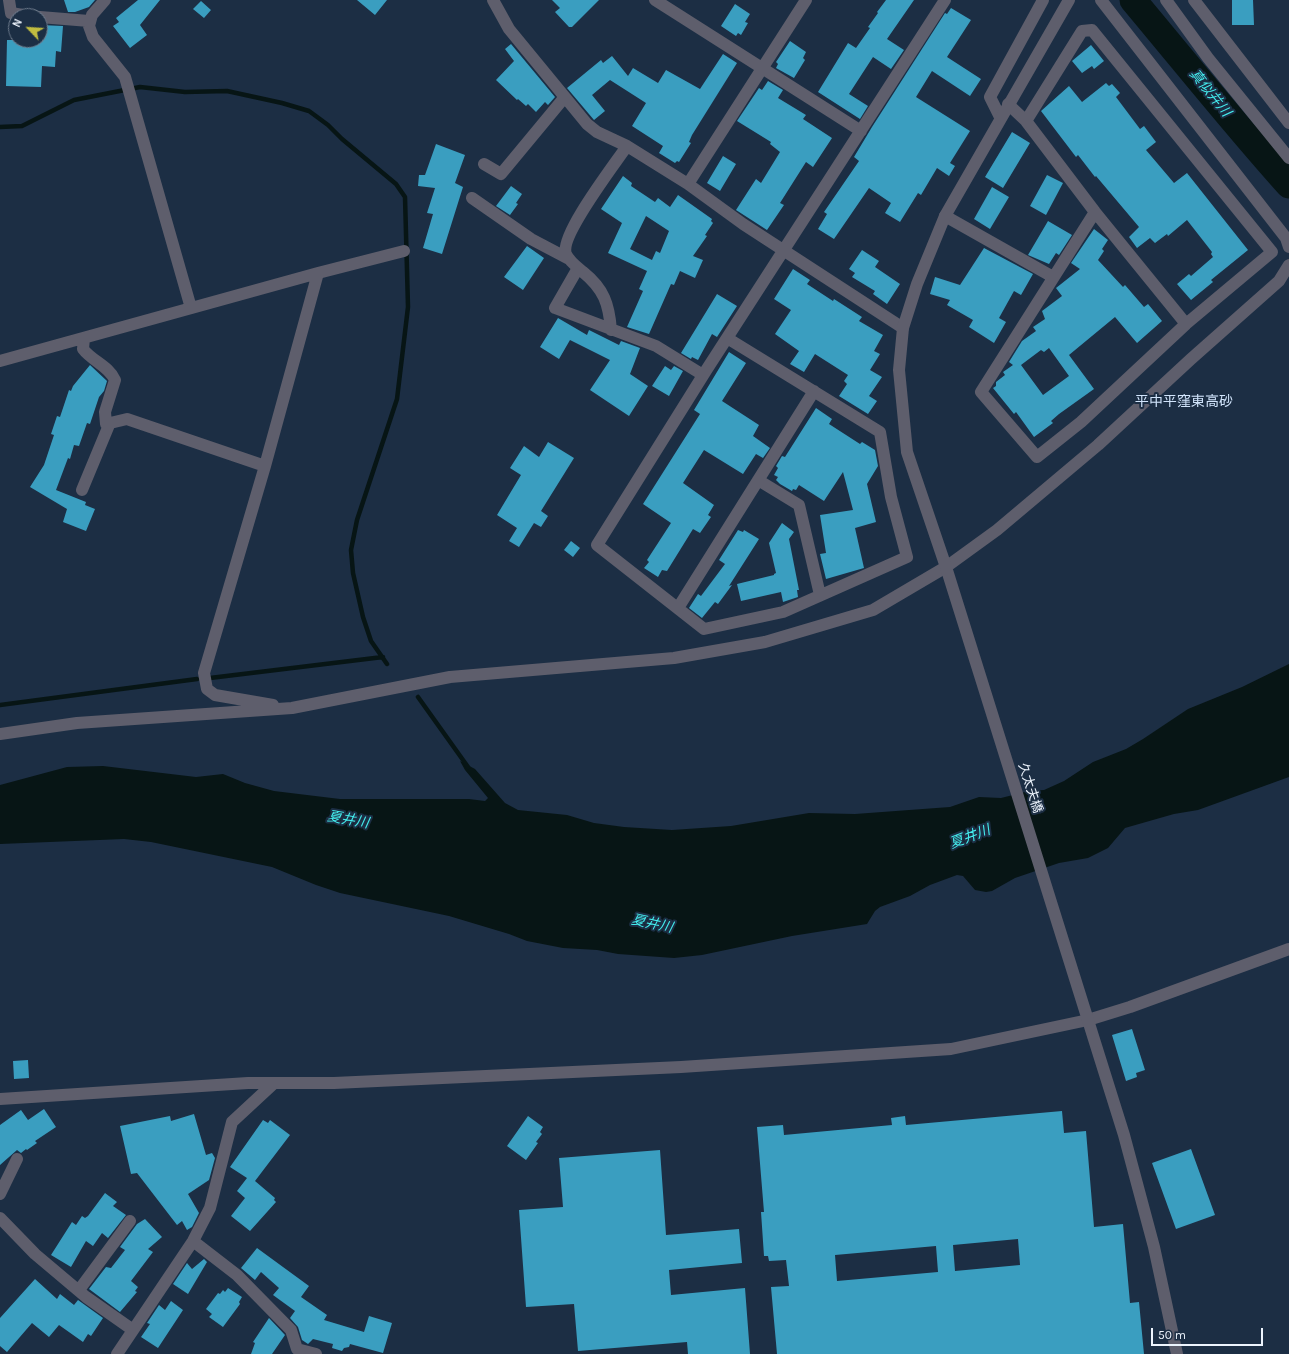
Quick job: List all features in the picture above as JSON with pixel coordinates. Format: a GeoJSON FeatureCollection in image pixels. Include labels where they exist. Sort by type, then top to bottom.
{"type":"FeatureCollection","features":[{"type":"Feature","properties":{"kind":"street"},"geometry":{"type":"LineString","coordinates":[[105,0],[89,21],[89,26],[94,37],[125,78],[190,308]]}},
{"type":"Feature","properties":{"kind":"street"},"geometry":{"type":"LineString","coordinates":[[493,0],[509,29],[579,116],[597,132],[627,146],[688,184],[784,251],[903,328]]}},
{"type":"Feature","properties":{"kind":"street"},"geometry":{"type":"LineString","coordinates":[[655,0],[763,67],[861,131]]}},
{"type":"Feature","properties":{"kind":"street"},"geometry":{"type":"LineString","coordinates":[[688,184],[806,0]]}},
{"type":"Feature","properties":{"kind":"street"},"geometry":{"type":"LineString","coordinates":[[727,338],[880,432],[891,497],[907,556],[783,612],[704,629],[597,545],[703,375],[945,0]]}},
{"type":"Feature","properties":{"kind":"street"},"geometry":{"type":"LineString","coordinates":[[1000,117],[990,97],[1043,0]]}},
{"type":"Feature","properties":{"kind":"street","name":"久太夫橋"},"geometry":{"type":"LineString","coordinates":[[1069,0],[1000,117],[945,216],[916,284],[903,328],[899,370],[907,452],[947,571],[1124,1135],[1141,1197],[1178,1354]]}},
{"type":"Feature","properties":{"kind":"street"},"geometry":{"type":"LineString","coordinates":[[1101,0],[1286,238],[1289,247]]}},
{"type":"Feature","properties":{"kind":"street"},"geometry":{"type":"LineString","coordinates":[[1166,0],[1208,58],[1289,158]]}},
{"type":"Feature","properties":{"kind":"street"},"geometry":{"type":"LineString","coordinates":[[1194,0],[1289,123]]}},
{"type":"Feature","properties":{"kind":"street"},"geometry":{"type":"LineString","coordinates":[[48,18],[89,21]]}},
{"type":"Feature","properties":{"kind":"street"},"geometry":{"type":"LineString","coordinates":[[1026,121],[1082,31],[1092,30],[1272,252],[1186,324],[1081,422],[1037,458],[981,392],[1095,212]]}},
{"type":"Feature","properties":{"kind":"street"},"geometry":{"type":"LineString","coordinates":[[484,164],[502,174],[564,98]]}},
{"type":"Feature","properties":{"kind":"street"},"geometry":{"type":"LineString","coordinates":[[1008,104],[1026,121],[1095,212],[1186,324]]}},
{"type":"Feature","properties":{"kind":"street"},"geometry":{"type":"LineString","coordinates":[[611,330],[608,304],[594,281],[569,259],[566,253],[566,246],[577,220],[627,146]]}},
{"type":"Feature","properties":{"kind":"street"},"geometry":{"type":"LineString","coordinates":[[472,198],[531,239],[569,259]]}},
{"type":"Feature","properties":{"kind":"street"},"geometry":{"type":"LineString","coordinates":[[945,216],[1053,277]]}},
{"type":"Feature","properties":{"kind":"street"},"geometry":{"type":"LineString","coordinates":[[0,361],[318,273],[404,251]]}},
{"type":"Feature","properties":{"kind":"street"},"geometry":{"type":"LineString","coordinates":[[0,734],[77,723],[292,708],[450,677],[674,658],[765,642],[873,610],[947,571],[997,530],[1098,445],[1190,359],[1279,281],[1289,265]]}},
{"type":"Feature","properties":{"kind":"street"},"geometry":{"type":"LineString","coordinates":[[578,268],[555,308],[656,346],[703,375]]}},
{"type":"Feature","properties":{"kind":"street"},"geometry":{"type":"LineString","coordinates":[[292,708],[215,695],[207,689],[204,673],[265,466],[318,273]]}},
{"type":"Feature","properties":{"kind":"street"},"geometry":{"type":"LineString","coordinates":[[84,338],[83,350],[87,355],[111,371],[115,380],[104,412],[106,424],[109,424]]}},
{"type":"Feature","properties":{"kind":"street"},"geometry":{"type":"LineString","coordinates":[[678,608],[814,391]]}},
{"type":"Feature","properties":{"kind":"street"},"geometry":{"type":"LineString","coordinates":[[109,424],[127,419],[265,466]]}},
{"type":"Feature","properties":{"kind":"street"},"geometry":{"type":"LineString","coordinates":[[82,490],[109,424]]}},
{"type":"Feature","properties":{"kind":"street"},"geometry":{"type":"LineString","coordinates":[[758,480],[799,505],[820,595]]}},
{"type":"Feature","properties":{"kind":"street"},"geometry":{"type":"LineString","coordinates":[[0,1099],[241,1084],[681,1068],[950,1049],[1087,1015],[1130,1007],[1289,949]]}},
{"type":"Feature","properties":{"kind":"street"},"geometry":{"type":"LineString","coordinates":[[117,1354],[193,1241],[210,1208],[232,1122],[272,1084]]}},
{"type":"Feature","properties":{"kind":"street"},"geometry":{"type":"LineString","coordinates":[[0,1194],[17,1159]]}},
{"type":"Feature","properties":{"kind":"street"},"geometry":{"type":"LineString","coordinates":[[0,1218],[36,1254],[105,1312],[133,1330]]}},
{"type":"Feature","properties":{"kind":"street"},"geometry":{"type":"LineString","coordinates":[[79,1290],[130,1222]]}},
{"type":"Feature","properties":{"kind":"street"},"geometry":{"type":"LineString","coordinates":[[193,1241],[237,1275],[291,1330],[297,1352],[316,1354]]}},
{"type":"Feature","properties":{"kind":"water","name":"夏井川"},"geometry":{"type":"Polygon","coordinates":[[[1289,664],[1289,777],[1198,810],[1174,814],[1125,828],[1108,848],[1088,858],[1059,863],[1015,878],[992,891],[986,892],[975,890],[963,876],[957,875],[930,885],[910,896],[880,907],[875,911],[867,924],[792,936],[702,955],[674,958],[618,954],[597,950],[563,948],[527,941],[449,916],[340,893],[272,867],[151,842],[124,839],[0,844],[0,785],[67,767],[103,766],[196,777],[223,774],[245,783],[274,791],[340,799],[469,799],[485,801],[488,798],[465,770],[460,761],[475,769],[505,803],[518,810],[567,815],[594,823],[624,827],[672,830],[731,826],[809,813],[855,814],[950,807],[979,797],[1001,798],[1029,791],[1044,790],[1064,781],[1093,762],[1126,749],[1188,709],[1242,687],[1289,664]]]}},
{"type":"Feature","properties":{"kind":"building"},"geometry":{"type":"Polygon","coordinates":[[[64,0],[95,0],[89,7],[75,12],[68,12],[64,0]]]}},
{"type":"Feature","properties":{"kind":"building"},"geometry":{"type":"Polygon","coordinates":[[[138,0],[160,0],[140,25],[147,35],[130,48],[113,26],[119,22],[116,18],[138,0]]]}},
{"type":"Feature","properties":{"kind":"building"},"geometry":{"type":"Polygon","coordinates":[[[357,0],[387,0],[375,15],[357,0]]]}},
{"type":"Feature","properties":{"kind":"building"},"geometry":{"type":"Polygon","coordinates":[[[552,0],[599,0],[572,27],[569,27],[555,12],[560,8],[552,0]]]}},
{"type":"Feature","properties":{"kind":"building"},"geometry":{"type":"Polygon","coordinates":[[[886,0],[914,0],[887,39],[904,50],[891,69],[873,57],[849,94],[868,106],[860,119],[818,92],[848,43],[856,48],[870,28],[868,27],[878,13],[877,12],[886,0]]]}},
{"type":"Feature","properties":{"kind":"building"},"geometry":{"type":"Polygon","coordinates":[[[1232,0],[1253,0],[1254,25],[1232,25],[1232,0]]]}},
{"type":"Feature","properties":{"kind":"building"},"geometry":{"type":"Polygon","coordinates":[[[201,1],[211,10],[204,18],[193,9],[201,1]]]}},
{"type":"Feature","properties":{"kind":"building"},"geometry":{"type":"Polygon","coordinates":[[[735,4],[750,14],[745,22],[748,23],[741,35],[738,33],[736,36],[721,26],[735,4]]]}},
{"type":"Feature","properties":{"kind":"building"},"geometry":{"type":"Polygon","coordinates":[[[951,8],[971,20],[947,57],[981,79],[970,96],[932,71],[916,97],[970,131],[950,163],[955,166],[949,176],[937,168],[921,195],[918,193],[900,222],[885,213],[891,203],[869,188],[834,239],[818,229],[827,214],[824,212],[859,161],[854,157],[872,127],[945,13],[947,14],[951,8]]]}},
{"type":"Feature","properties":{"kind":"building"},"geometry":{"type":"Polygon","coordinates":[[[48,25],[63,26],[61,52],[56,51],[55,67],[42,66],[41,87],[6,86],[7,40],[8,48],[48,48],[48,25]]]}},
{"type":"Feature","properties":{"kind":"building"},"geometry":{"type":"Polygon","coordinates":[[[790,41],[806,52],[803,58],[805,60],[794,78],[776,68],[778,64],[776,62],[790,41]]]}},
{"type":"Feature","properties":{"kind":"building"},"geometry":{"type":"Polygon","coordinates":[[[511,44],[555,97],[548,105],[545,102],[536,112],[528,104],[526,106],[518,99],[517,100],[496,80],[514,61],[505,49],[511,44]]]}},
{"type":"Feature","properties":{"kind":"building"},"geometry":{"type":"Polygon","coordinates":[[[1091,45],[1104,61],[1094,69],[1092,66],[1082,73],[1072,61],[1091,45]]]}},
{"type":"Feature","properties":{"kind":"building"},"geometry":{"type":"Polygon","coordinates":[[[723,54],[737,63],[692,135],[689,142],[691,143],[679,162],[677,161],[675,163],[659,153],[663,146],[632,126],[646,103],[610,80],[592,95],[605,111],[594,120],[567,88],[601,60],[603,63],[612,56],[628,76],[633,68],[658,83],[666,70],[700,89],[723,54]]]}},
{"type":"Feature","properties":{"kind":"building"},"geometry":{"type":"Polygon","coordinates":[[[768,81],[783,90],[778,98],[806,115],[803,119],[832,138],[813,167],[806,162],[780,203],[784,205],[767,230],[736,210],[756,179],[761,183],[780,152],[770,144],[771,142],[737,121],[759,88],[762,90],[768,81]]]}},
{"type":"Feature","properties":{"kind":"building"},"geometry":{"type":"Polygon","coordinates":[[[1106,83],[1109,86],[1112,84],[1120,93],[1116,97],[1140,129],[1144,126],[1156,142],[1146,150],[1174,183],[1187,173],[1248,250],[1211,280],[1213,282],[1191,300],[1177,284],[1189,274],[1191,276],[1213,257],[1211,254],[1212,252],[1187,220],[1168,236],[1167,234],[1155,243],[1150,238],[1137,248],[1129,237],[1139,227],[1096,176],[1095,177],[1078,155],[1076,157],[1041,111],[1069,86],[1082,102],[1106,83]]]}},
{"type":"Feature","properties":{"kind":"building"},"geometry":{"type":"Polygon","coordinates":[[[1012,132],[1030,143],[1003,188],[985,177],[1012,132]]]}},
{"type":"Feature","properties":{"kind":"building"},"geometry":{"type":"Polygon","coordinates":[[[436,144],[465,155],[455,183],[463,187],[442,254],[423,248],[433,214],[427,213],[435,188],[418,186],[419,175],[425,175],[436,144]]]}},
{"type":"Feature","properties":{"kind":"building"},"geometry":{"type":"Polygon","coordinates":[[[723,156],[736,164],[720,191],[707,183],[723,156]]]}},
{"type":"Feature","properties":{"kind":"building"},"geometry":{"type":"Polygon","coordinates":[[[1047,175],[1063,183],[1046,215],[1030,206],[1047,175]]]}},
{"type":"Feature","properties":{"kind":"building"},"geometry":{"type":"Polygon","coordinates":[[[623,176],[632,183],[631,186],[655,202],[658,198],[670,207],[678,195],[712,219],[711,221],[713,223],[705,235],[707,236],[693,256],[703,260],[695,278],[680,271],[674,285],[671,284],[649,334],[627,327],[643,291],[639,289],[647,271],[608,253],[622,223],[601,209],[623,176]],[[646,216],[630,249],[652,260],[656,251],[660,253],[669,231],[646,216]]]}},
{"type":"Feature","properties":{"kind":"building"},"geometry":{"type":"Polygon","coordinates":[[[511,186],[522,194],[516,203],[518,204],[510,215],[496,206],[511,186]]]}},
{"type":"Feature","properties":{"kind":"building"},"geometry":{"type":"Polygon","coordinates":[[[992,187],[1009,197],[990,229],[974,219],[992,187]]]}},
{"type":"Feature","properties":{"kind":"building"},"geometry":{"type":"Polygon","coordinates":[[[1048,221],[1072,235],[1059,255],[1056,253],[1049,264],[1028,255],[1048,221]]]}},
{"type":"Feature","properties":{"kind":"building"},"geometry":{"type":"Polygon","coordinates":[[[1094,229],[1108,240],[1102,249],[1104,251],[1098,260],[1123,287],[1125,285],[1144,307],[1148,304],[1162,321],[1137,343],[1115,317],[1069,355],[1094,389],[1059,414],[1051,421],[1053,423],[1034,437],[1016,412],[1014,414],[993,388],[996,386],[996,382],[1005,375],[1003,372],[1013,365],[1009,362],[1022,341],[1036,331],[1033,327],[1045,319],[1042,311],[1062,296],[1056,288],[1080,269],[1071,263],[1094,229]],[[1049,348],[1044,352],[1041,350],[1021,365],[1043,395],[1069,376],[1049,348]]]}},
{"type":"Feature","properties":{"kind":"building"},"geometry":{"type":"Polygon","coordinates":[[[527,246],[544,258],[523,290],[504,277],[527,246]]]}},
{"type":"Feature","properties":{"kind":"building"},"geometry":{"type":"Polygon","coordinates":[[[984,248],[1033,274],[1021,295],[1014,291],[999,318],[1006,322],[994,343],[969,327],[973,320],[947,305],[950,300],[930,294],[935,277],[960,285],[984,248]]]}},
{"type":"Feature","properties":{"kind":"building"},"geometry":{"type":"Polygon","coordinates":[[[862,250],[879,261],[875,267],[900,284],[887,304],[873,294],[875,291],[852,277],[855,273],[849,269],[862,250]]]}},
{"type":"Feature","properties":{"kind":"building"},"geometry":{"type":"Polygon","coordinates":[[[793,269],[810,280],[807,284],[833,301],[834,299],[862,317],[859,321],[883,335],[874,351],[880,354],[870,370],[882,377],[869,396],[877,401],[868,414],[839,396],[847,384],[844,381],[848,375],[815,354],[804,372],[790,364],[799,351],[775,334],[791,310],[774,299],[793,269]]]}},
{"type":"Feature","properties":{"kind":"building"},"geometry":{"type":"Polygon","coordinates":[[[717,294],[737,306],[717,337],[712,334],[698,360],[692,357],[691,359],[681,353],[717,294]]]}},
{"type":"Feature","properties":{"kind":"building"},"geometry":{"type":"Polygon","coordinates":[[[558,318],[587,335],[589,330],[619,345],[621,341],[640,348],[630,374],[648,386],[629,416],[590,390],[610,360],[570,340],[559,359],[540,347],[558,318]]]}},
{"type":"Feature","properties":{"kind":"building"},"geometry":{"type":"Polygon","coordinates":[[[729,352],[746,363],[722,401],[759,425],[753,436],[770,448],[763,458],[756,454],[743,474],[704,450],[683,483],[714,505],[708,515],[711,517],[700,533],[693,529],[667,571],[662,570],[658,577],[644,568],[649,562],[647,560],[671,523],[643,504],[700,414],[694,410],[729,352]]]}},
{"type":"Feature","properties":{"kind":"building"},"geometry":{"type":"Polygon","coordinates":[[[90,365],[107,381],[104,391],[99,397],[90,424],[87,423],[79,446],[74,445],[70,459],[68,458],[56,490],[86,502],[85,505],[95,509],[86,531],[63,522],[67,509],[30,487],[44,465],[54,435],[51,434],[57,416],[60,417],[69,390],[71,391],[73,386],[90,365]]]}},
{"type":"Feature","properties":{"kind":"building"},"geometry":{"type":"Polygon","coordinates":[[[665,366],[671,370],[674,366],[683,371],[669,396],[652,386],[665,366]]]}},
{"type":"Feature","properties":{"kind":"building"},"geometry":{"type":"Polygon","coordinates":[[[816,408],[832,419],[829,424],[860,444],[862,442],[875,450],[878,466],[867,484],[876,522],[855,528],[864,568],[826,579],[820,554],[826,553],[820,515],[853,510],[843,472],[824,501],[799,485],[796,490],[793,489],[792,491],[780,484],[776,480],[778,477],[774,475],[778,468],[776,466],[782,456],[785,457],[816,408]]]}},
{"type":"Feature","properties":{"kind":"building"},"geometry":{"type":"Polygon","coordinates":[[[548,442],[574,458],[541,511],[548,516],[541,527],[534,523],[519,547],[509,541],[517,528],[497,515],[521,475],[510,468],[524,446],[539,457],[548,442]]]}},
{"type":"Feature","properties":{"kind":"building"},"geometry":{"type":"Polygon","coordinates":[[[782,523],[794,532],[789,539],[799,590],[797,590],[798,597],[783,602],[781,592],[741,601],[737,584],[774,575],[776,573],[769,543],[782,523]]]}},
{"type":"Feature","properties":{"kind":"building"},"geometry":{"type":"Polygon","coordinates":[[[738,530],[743,532],[744,530],[759,539],[729,586],[732,585],[718,604],[715,602],[702,618],[689,608],[698,594],[701,596],[725,564],[719,560],[738,530]]]}},
{"type":"Feature","properties":{"kind":"building"},"geometry":{"type":"Polygon","coordinates":[[[571,541],[580,548],[573,557],[564,550],[571,541]]]}},
{"type":"Feature","properties":{"kind":"building"},"geometry":{"type":"Polygon","coordinates":[[[1132,1029],[1145,1070],[1136,1073],[1137,1077],[1126,1081],[1112,1035],[1132,1029]]]}},
{"type":"Feature","properties":{"kind":"building"},"geometry":{"type":"Polygon","coordinates":[[[28,1060],[29,1078],[14,1079],[13,1061],[28,1060]]]}},
{"type":"Feature","properties":{"kind":"building"},"geometry":{"type":"Polygon","coordinates":[[[44,1109],[56,1127],[35,1141],[37,1143],[27,1150],[26,1149],[21,1153],[17,1150],[0,1165],[0,1125],[21,1110],[28,1120],[44,1109]]]}},
{"type":"Feature","properties":{"kind":"building"},"geometry":{"type":"Polygon","coordinates":[[[1062,1111],[1064,1133],[1086,1131],[1094,1227],[1123,1224],[1130,1303],[1139,1302],[1144,1354],[777,1354],[771,1287],[789,1286],[786,1260],[769,1261],[768,1256],[764,1256],[761,1212],[764,1212],[757,1127],[783,1125],[784,1135],[892,1125],[891,1118],[905,1116],[906,1125],[1062,1111]],[[1018,1239],[953,1245],[955,1271],[1020,1265],[1018,1239]],[[936,1246],[835,1255],[837,1281],[938,1272],[936,1246]]]}},
{"type":"Feature","properties":{"kind":"building"},"geometry":{"type":"Polygon","coordinates":[[[194,1114],[206,1155],[212,1153],[215,1158],[209,1180],[188,1194],[199,1213],[192,1227],[187,1230],[182,1221],[177,1225],[137,1173],[131,1174],[120,1126],[170,1116],[171,1121],[194,1114]]]}},
{"type":"Feature","properties":{"kind":"building"},"geometry":{"type":"Polygon","coordinates":[[[528,1116],[543,1127],[540,1132],[542,1134],[536,1142],[538,1143],[526,1160],[507,1146],[528,1116]]]}},
{"type":"Feature","properties":{"kind":"building"},"geometry":{"type":"Polygon","coordinates":[[[263,1120],[268,1123],[270,1120],[290,1135],[255,1181],[275,1198],[274,1200],[276,1202],[250,1231],[231,1216],[245,1198],[237,1191],[247,1178],[230,1167],[263,1120]]]}},
{"type":"Feature","properties":{"kind":"building"},"geometry":{"type":"Polygon","coordinates":[[[1191,1149],[1215,1215],[1176,1229],[1152,1163],[1191,1149]]]}},
{"type":"Feature","properties":{"kind":"building"},"geometry":{"type":"Polygon","coordinates":[[[660,1150],[666,1235],[739,1229],[742,1263],[669,1270],[671,1295],[745,1288],[750,1354],[688,1354],[687,1342],[578,1351],[574,1304],[526,1307],[519,1210],[563,1207],[559,1158],[660,1150]]]}},
{"type":"Feature","properties":{"kind":"building"},"geometry":{"type":"Polygon","coordinates":[[[105,1193],[117,1202],[113,1206],[126,1215],[108,1238],[102,1233],[93,1246],[86,1241],[71,1267],[51,1255],[72,1222],[76,1225],[82,1216],[85,1218],[88,1216],[105,1193]]]}},
{"type":"Feature","properties":{"kind":"building"},"geometry":{"type":"Polygon","coordinates":[[[145,1219],[162,1237],[148,1249],[153,1252],[131,1281],[138,1287],[135,1291],[137,1292],[120,1312],[89,1289],[106,1267],[111,1268],[125,1250],[120,1247],[137,1224],[145,1219]]]}},
{"type":"Feature","properties":{"kind":"building"},"geometry":{"type":"Polygon","coordinates":[[[257,1248],[309,1286],[301,1297],[327,1315],[324,1320],[364,1332],[369,1316],[392,1323],[383,1353],[350,1344],[349,1347],[344,1348],[342,1351],[332,1348],[333,1344],[313,1339],[308,1344],[302,1340],[298,1327],[290,1318],[295,1311],[273,1295],[279,1288],[261,1272],[255,1280],[241,1268],[257,1248]]]}},
{"type":"Feature","properties":{"kind":"building"},"geometry":{"type":"Polygon","coordinates":[[[204,1259],[207,1262],[188,1294],[173,1284],[187,1263],[192,1269],[204,1259]]]}},
{"type":"Feature","properties":{"kind":"building"},"geometry":{"type":"Polygon","coordinates":[[[35,1279],[57,1299],[60,1294],[74,1305],[78,1300],[103,1318],[91,1336],[88,1334],[83,1342],[59,1325],[49,1337],[32,1323],[7,1352],[0,1346],[0,1318],[35,1279]]]}},
{"type":"Feature","properties":{"kind":"building"},"geometry":{"type":"Polygon","coordinates":[[[228,1288],[242,1297],[239,1302],[240,1304],[223,1327],[209,1317],[212,1314],[206,1309],[218,1293],[220,1294],[223,1290],[225,1292],[228,1288]]]}},
{"type":"Feature","properties":{"kind":"building"},"geometry":{"type":"Polygon","coordinates":[[[171,1301],[183,1310],[158,1348],[141,1337],[150,1324],[147,1323],[159,1305],[165,1310],[171,1301]]]}},
{"type":"Feature","properties":{"kind":"building"},"geometry":{"type":"Polygon","coordinates":[[[269,1318],[285,1335],[272,1354],[251,1354],[255,1343],[253,1342],[269,1318]]]}},
{"type":"Feature","properties":{"kind":"waterway","name":"真似井川"},"geometry":{"type":"LineString","coordinates":[[1133,0],[1289,185]]}},
{"type":"Feature","properties":{"kind":"waterway"},"geometry":{"type":"LineString","coordinates":[[0,127],[22,126],[74,100],[140,87],[185,92],[227,91],[282,103],[309,111],[328,125],[342,139],[396,184],[405,197],[408,307],[397,399],[357,520],[351,550],[353,573],[363,617],[371,641],[387,664]]}},
{"type":"Feature","properties":{"kind":"waterway"},"geometry":{"type":"LineString","coordinates":[[210,678],[383,657]]}},
{"type":"Feature","properties":{"kind":"waterway"},"geometry":{"type":"LineString","coordinates":[[0,705],[197,679]]}},
{"type":"Feature","properties":{"kind":"waterway"},"geometry":{"type":"LineString","coordinates":[[418,697],[468,767]]}},
{"type":"Feature","properties":{"kind":"district","name":"平中平窪東高砂"},"geometry":{"type":"Point","coordinates":[1184,402]}}]}
